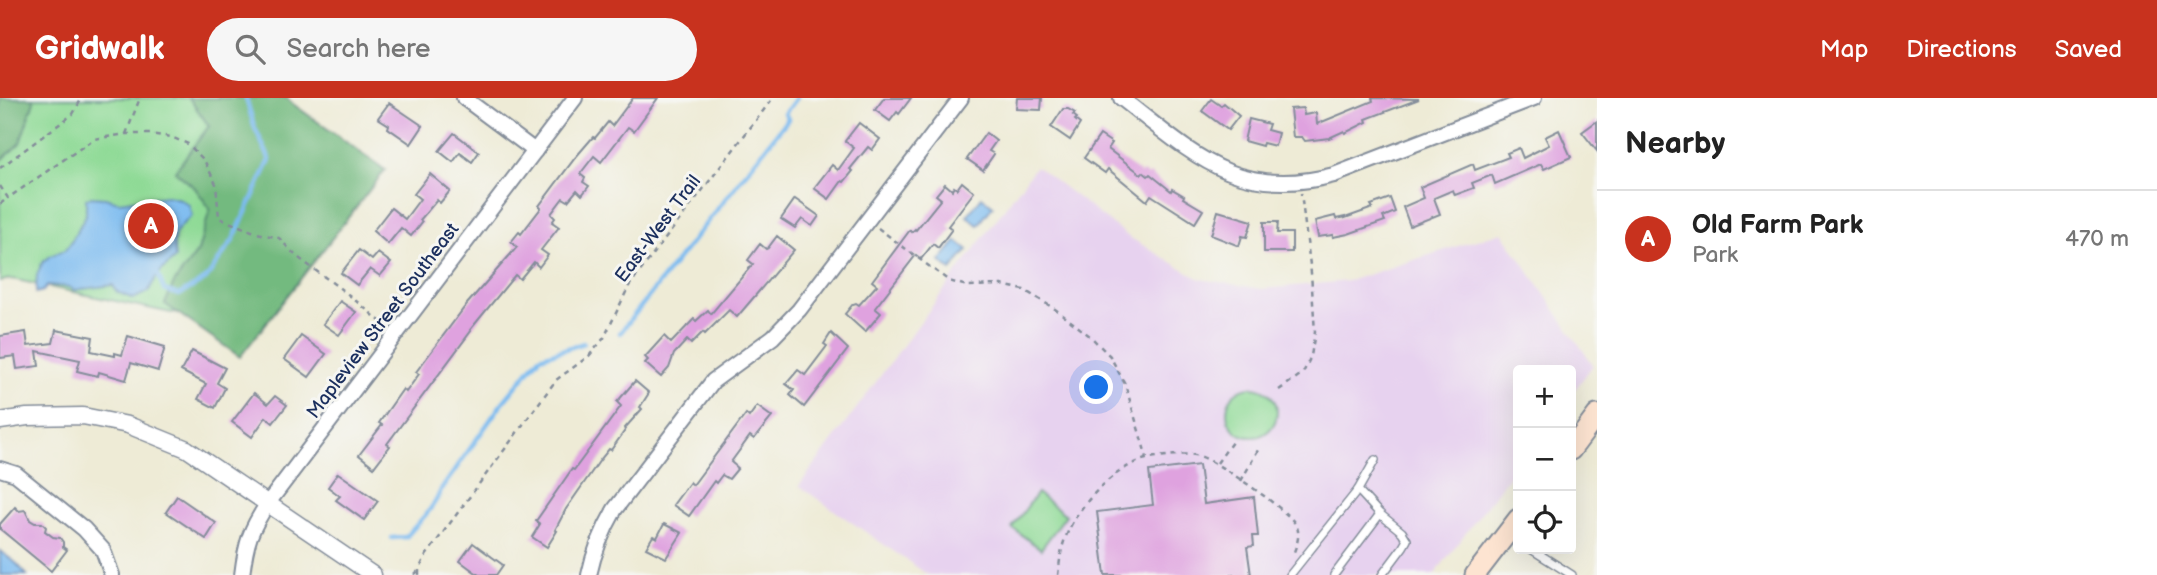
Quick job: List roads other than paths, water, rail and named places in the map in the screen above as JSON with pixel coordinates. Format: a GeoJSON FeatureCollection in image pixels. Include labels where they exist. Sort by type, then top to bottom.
{"type":"FeatureCollection","features":[{"type":"Feature","properties":{"kind":"main road"},"geometry":{"type":"LineString","coordinates":[[1576,443],[1597,415]]}},
{"type":"Feature","properties":{"kind":"main road"},"geometry":{"type":"LineString","coordinates":[[1475,575],[1513,532]]}},
{"type":"Feature","properties":{"kind":"street"},"geometry":{"type":"LineString","coordinates":[[464,98],[535,151]]}},
{"type":"Feature","properties":{"kind":"street","name":"Mapleview Street Southeast"},"geometry":{"type":"LineString","coordinates":[[242,575],[246,545],[253,525],[268,503],[575,98]]}},
{"type":"Feature","properties":{"kind":"street"},"geometry":{"type":"LineString","coordinates":[[589,575],[601,537],[615,509],[713,381],[789,321],[961,98]]}},
{"type":"Feature","properties":{"kind":"street"},"geometry":{"type":"LineString","coordinates":[[1121,98],[1198,156],[1228,172],[1272,183],[1300,183],[1334,175],[1534,98]]}},
{"type":"Feature","properties":{"kind":"street"},"geometry":{"type":"LineString","coordinates":[[0,421],[27,417],[83,416],[128,425],[187,449],[373,575]]}},
{"type":"Feature","properties":{"kind":"street"},"geometry":{"type":"LineString","coordinates":[[0,470],[16,474],[84,529],[103,550],[112,575]]}},
{"type":"Feature","properties":{"kind":"lane"},"geometry":{"type":"LineString","coordinates":[[1290,575],[1358,489],[1375,460]]}},
{"type":"Feature","properties":{"kind":"lane"},"geometry":{"type":"LineString","coordinates":[[1358,489],[1380,514],[1402,532],[1406,540],[1382,575]]}},
{"type":"Feature","properties":{"kind":"lane"},"geometry":{"type":"LineString","coordinates":[[1334,575],[1380,514]]}},
{"type":"Feature","properties":{"kind":"lane"},"geometry":{"type":"LineString","coordinates":[[1539,554],[1572,575]]}},
{"type":"Feature","properties":{"kind":"water"},"geometry":{"type":"Polygon","coordinates":[[[167,196],[180,199],[189,205],[192,216],[175,234],[175,258],[158,274],[148,292],[133,299],[117,292],[113,285],[74,290],[48,285],[43,291],[36,293],[37,275],[42,263],[50,256],[65,250],[70,244],[86,215],[86,199],[105,198],[119,202],[167,196]]]}},
{"type":"Feature","properties":{"kind":"water"},"geometry":{"type":"Polygon","coordinates":[[[982,197],[993,206],[978,225],[967,216],[982,197]]]}},
{"type":"Feature","properties":{"kind":"water"},"geometry":{"type":"Polygon","coordinates":[[[957,241],[968,250],[951,270],[940,261],[957,241]]]}},
{"type":"Feature","properties":{"kind":"water"},"geometry":{"type":"Polygon","coordinates":[[[0,551],[16,563],[27,575],[0,575],[0,551]]]}},
{"type":"Feature","properties":{"kind":"waterway"},"geometry":{"type":"LineString","coordinates":[[158,274],[164,290],[179,295],[206,279],[233,240],[270,160],[254,126],[246,98]]}},
{"type":"Feature","properties":{"kind":"waterway"},"geometry":{"type":"LineString","coordinates":[[620,333],[788,119],[785,113],[796,98]]}},
{"type":"Feature","properties":{"kind":"waterway"},"geometry":{"type":"LineString","coordinates":[[392,538],[406,537],[426,515],[500,406],[540,357],[584,343]]}},
{"type":"Feature","properties":{"kind":"place","name":"Old Farm Park"},"geometry":{"type":"Point","coordinates":[151,226]}}]}
